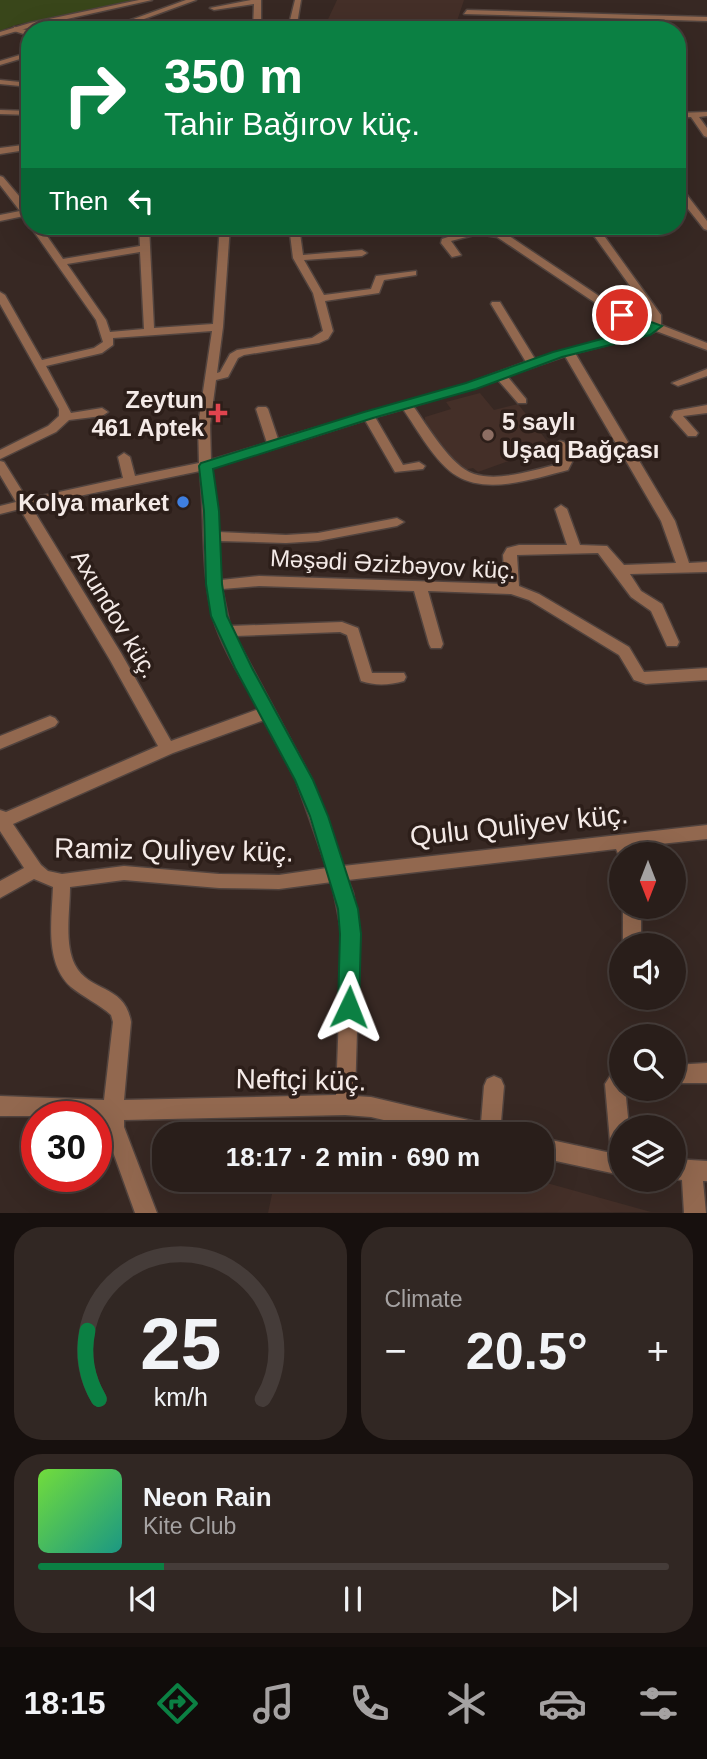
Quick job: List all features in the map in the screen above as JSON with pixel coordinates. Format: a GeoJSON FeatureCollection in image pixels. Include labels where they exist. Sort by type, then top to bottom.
{"type":"FeatureCollection","features":[{"type":"Feature","properties":{"kind":"street"},"geometry":{"type":"LineString","coordinates":[[51,21],[149,0]]}},
{"type":"Feature","properties":{"kind":"street"},"geometry":{"type":"LineString","coordinates":[[132,21],[193,0]]}},
{"type":"Feature","properties":{"kind":"street"},"geometry":{"type":"LineString","coordinates":[[294,21],[298,0]]}},
{"type":"Feature","properties":{"kind":"street"},"geometry":{"type":"LineString","coordinates":[[214,8],[258,1],[257,21]]}},
{"type":"Feature","properties":{"kind":"street"},"geometry":{"type":"LineString","coordinates":[[467,12],[613,12],[651,21],[707,19]]}},
{"type":"Feature","properties":{"kind":"street"},"geometry":{"type":"LineString","coordinates":[[526,12],[528,21]]}},
{"type":"Feature","properties":{"kind":"street"},"geometry":{"type":"LineString","coordinates":[[0,34],[21,28]]}},
{"type":"Feature","properties":{"kind":"street"},"geometry":{"type":"LineString","coordinates":[[17,29],[21,31]]}},
{"type":"Feature","properties":{"kind":"street"},"geometry":{"type":"LineString","coordinates":[[0,64],[21,59]]}},
{"type":"Feature","properties":{"kind":"street"},"geometry":{"type":"LineString","coordinates":[[0,82],[21,84]]}},
{"type":"Feature","properties":{"kind":"street"},"geometry":{"type":"LineString","coordinates":[[0,111],[21,112]]}},
{"type":"Feature","properties":{"kind":"street"},"geometry":{"type":"LineString","coordinates":[[686,114],[707,114]]}},
{"type":"Feature","properties":{"kind":"street"},"geometry":{"type":"LineString","coordinates":[[694,114],[707,134]]}},
{"type":"Feature","properties":{"kind":"street"},"geometry":{"type":"LineString","coordinates":[[0,152],[21,148]]}},
{"type":"Feature","properties":{"kind":"street"},"geometry":{"type":"LineString","coordinates":[[0,179],[21,205]]}},
{"type":"Feature","properties":{"kind":"street"},"geometry":{"type":"LineString","coordinates":[[686,200],[707,227]]}},
{"type":"Feature","properties":{"kind":"street"},"geometry":{"type":"LineString","coordinates":[[0,218],[21,215]]}},
{"type":"Feature","properties":{"kind":"street"},"geometry":{"type":"LineString","coordinates":[[38,364],[98,351],[109,343],[101,320],[41,235]]}},
{"type":"Feature","properties":{"kind":"street"},"geometry":{"type":"LineString","coordinates":[[145,235],[149,331]]}},
{"type":"Feature","properties":{"kind":"street"},"geometry":{"type":"LineString","coordinates":[[224,235],[218,327],[204,425],[214,584],[219,616],[304,780],[319,816],[348,909],[351,934],[345,1105]]}},
{"type":"Feature","properties":{"kind":"street"},"geometry":{"type":"LineString","coordinates":[[211,377],[224,375],[234,356],[241,352],[324,337],[328,331],[320,299],[298,258],[295,235]]}},
{"type":"Feature","properties":{"kind":"street"},"geometry":{"type":"LineString","coordinates":[[456,235],[447,239],[446,243],[456,255]]}},
{"type":"Feature","properties":{"kind":"street"},"geometry":{"type":"LineString","coordinates":[[505,235],[613,310],[707,347]]}},
{"type":"Feature","properties":{"kind":"street"},"geometry":{"type":"LineString","coordinates":[[598,235],[656,315],[656,326]]}},
{"type":"Feature","properties":{"kind":"street"},"geometry":{"type":"LineString","coordinates":[[60,262],[146,248]]}},
{"type":"Feature","properties":{"kind":"street"},"geometry":{"type":"LineString","coordinates":[[298,258],[362,253]]}},
{"type":"Feature","properties":{"kind":"street"},"geometry":{"type":"LineString","coordinates":[[320,299],[375,291],[380,278],[412,273]]}},
{"type":"Feature","properties":{"kind":"street"},"geometry":{"type":"LineString","coordinates":[[0,295],[65,409],[65,417]]}},
{"type":"Feature","properties":{"kind":"street"},"geometry":{"type":"LineString","coordinates":[[496,304],[513,329],[522,351],[533,363]]}},
{"type":"Feature","properties":{"kind":"street"},"geometry":{"type":"LineString","coordinates":[[0,510],[206,466],[501,376],[568,351],[636,335],[656,326]]}},
{"type":"Feature","properties":{"kind":"street"},"geometry":{"type":"LineString","coordinates":[[108,335],[218,327]]}},
{"type":"Feature","properties":{"kind":"street"},"geometry":{"type":"LineString","coordinates":[[568,351],[668,522],[684,568]]}},
{"type":"Feature","properties":{"kind":"street"},"geometry":{"type":"LineString","coordinates":[[678,383],[707,372]]}},
{"type":"Feature","properties":{"kind":"street"},"geometry":{"type":"LineString","coordinates":[[501,376],[522,401]]}},
{"type":"Feature","properties":{"kind":"street"},"geometry":{"type":"LineString","coordinates":[[406,404],[459,471],[472,477],[509,478],[564,467],[568,458],[559,445]]}},
{"type":"Feature","properties":{"kind":"street"},"geometry":{"type":"LineString","coordinates":[[262,409],[273,444]]}},
{"type":"Feature","properties":{"kind":"street"},"geometry":{"type":"LineString","coordinates":[[692,433],[677,416],[678,413],[707,409]]}},
{"type":"Feature","properties":{"kind":"street"},"geometry":{"type":"LineString","coordinates":[[0,455],[52,429],[65,417],[102,412]]}},
{"type":"Feature","properties":{"kind":"street"},"geometry":{"type":"LineString","coordinates":[[368,415],[399,470],[419,466]]}},
{"type":"Feature","properties":{"kind":"street"},"geometry":{"type":"LineString","coordinates":[[124,457],[130,481]]}},
{"type":"Feature","properties":{"kind":"street","name":"Axundov küç."},"geometry":{"type":"LineString","coordinates":[[0,465],[116,657],[167,749]]}},
{"type":"Feature","properties":{"kind":"street"},"geometry":{"type":"LineString","coordinates":[[561,509],[574,547]]}},
{"type":"Feature","properties":{"kind":"street"},"geometry":{"type":"LineString","coordinates":[[212,536],[286,539],[318,537],[397,522]]}},
{"type":"Feature","properties":{"kind":"street"},"geometry":{"type":"LineString","coordinates":[[512,589],[512,551],[574,547],[602,549],[636,594],[657,608],[672,642]]}},
{"type":"Feature","properties":{"kind":"street"},"geometry":{"type":"LineString","coordinates":[[620,570],[707,567]]}},
{"type":"Feature","properties":{"kind":"street","name":"Məşədi Əzizbəyov küç."},"geometry":{"type":"LineString","coordinates":[[214,584],[259,580],[512,589],[534,597],[624,651],[639,676],[646,678],[707,674]]}},
{"type":"Feature","properties":{"kind":"street"},"geometry":{"type":"LineString","coordinates":[[420,586],[436,644]]}},
{"type":"Feature","properties":{"kind":"street"},"geometry":{"type":"LineString","coordinates":[[226,631],[342,627],[353,632],[366,677],[375,680],[399,677]]}},
{"type":"Feature","properties":{"kind":"street"},"geometry":{"type":"LineString","coordinates":[[1,820],[167,749],[268,712]]}},
{"type":"Feature","properties":{"kind":"street"},"geometry":{"type":"LineString","coordinates":[[0,743],[50,722]]}},
{"type":"Feature","properties":{"kind":"street","name":"Ramiz Quliyev küç."},"geometry":{"type":"LineString","coordinates":[[1,820],[35,870],[43,877],[62,881],[112,873],[254,882],[336,873]]}},
{"type":"Feature","properties":{"kind":"street","name":"Qulu Quliyev küç."},"geometry":{"type":"LineString","coordinates":[[652,842],[707,832]]}},
{"type":"Feature","properties":{"kind":"street","name":"Qulu Quliyev küç."},"geometry":{"type":"LineString","coordinates":[[336,873],[609,848]]}},
{"type":"Feature","properties":{"kind":"street"},"geometry":{"type":"LineString","coordinates":[[0,890],[35,870]]}},
{"type":"Feature","properties":{"kind":"street"},"geometry":{"type":"LineString","coordinates":[[62,881],[62,952],[66,969],[74,979],[120,1010],[122,1022],[113,1110],[120,1146],[146,1213]]}},
{"type":"Feature","properties":{"kind":"street"},"geometry":{"type":"LineString","coordinates":[[686,1074],[707,1073]]}},
{"type":"Feature","properties":{"kind":"street"},"geometry":{"type":"LineString","coordinates":[[491,1122],[494,1086]]}},
{"type":"Feature","properties":{"kind":"street","name":"Neftçi küç."},"geometry":{"type":"LineString","coordinates":[[0,1106],[113,1110],[345,1105],[371,1107],[434,1122]]}},
{"type":"Feature","properties":{"kind":"street"},"geometry":{"type":"LineString","coordinates":[[554,1150],[609,1162]]}},
{"type":"Feature","properties":{"kind":"street"},"geometry":{"type":"LineString","coordinates":[[691,1170],[695,1213]]}},
{"type":"Feature","properties":{"kind":"shaded area"},"geometry":{"type":"Polygon","coordinates":[[[337,0],[464,0],[457,21],[327,21],[337,0]]]}},
{"type":"Feature","properties":{"kind":"shaded area","name":"5 saylı Uşaq Bağçası"},"geometry":{"type":"Polygon","coordinates":[[[480,393],[494,410],[518,404],[551,446],[478,472],[473,468],[463,470],[425,425],[425,417],[451,409],[446,402],[480,393]]]}},
{"type":"Feature","properties":{"kind":"shaded area"},"geometry":{"type":"Polygon","coordinates":[[[554,1185],[651,1212],[268,1213],[272,1192],[554,1192],[554,1185]]]}},
{"type":"Feature","properties":{"kind":"green space"},"geometry":{"type":"Polygon","coordinates":[[[0,0],[135,0],[35,21],[21,21],[21,24],[0,31],[0,0]]]}},
{"type":"Feature","properties":{"kind":"place","name":"Zeytun 461 Aptek"},"geometry":{"type":"Point","coordinates":[218,413]}},
{"type":"Feature","properties":{"kind":"place","name":"5 saylı Uşaq Bağçası"},"geometry":{"type":"Point","coordinates":[488,435]}},
{"type":"Feature","properties":{"kind":"place","name":"Kolya market"},"geometry":{"type":"Point","coordinates":[183,502]}},
{"type":"Feature","properties":{"kind":"route"},"geometry":{"type":"LineString","coordinates":[[349,1007],[351,934],[348,909],[319,816],[304,780],[243,668],[219,616],[214,584],[210,492],[206,466],[471,386],[558,354],[646,332],[656,326],[622,315]]}}]}
